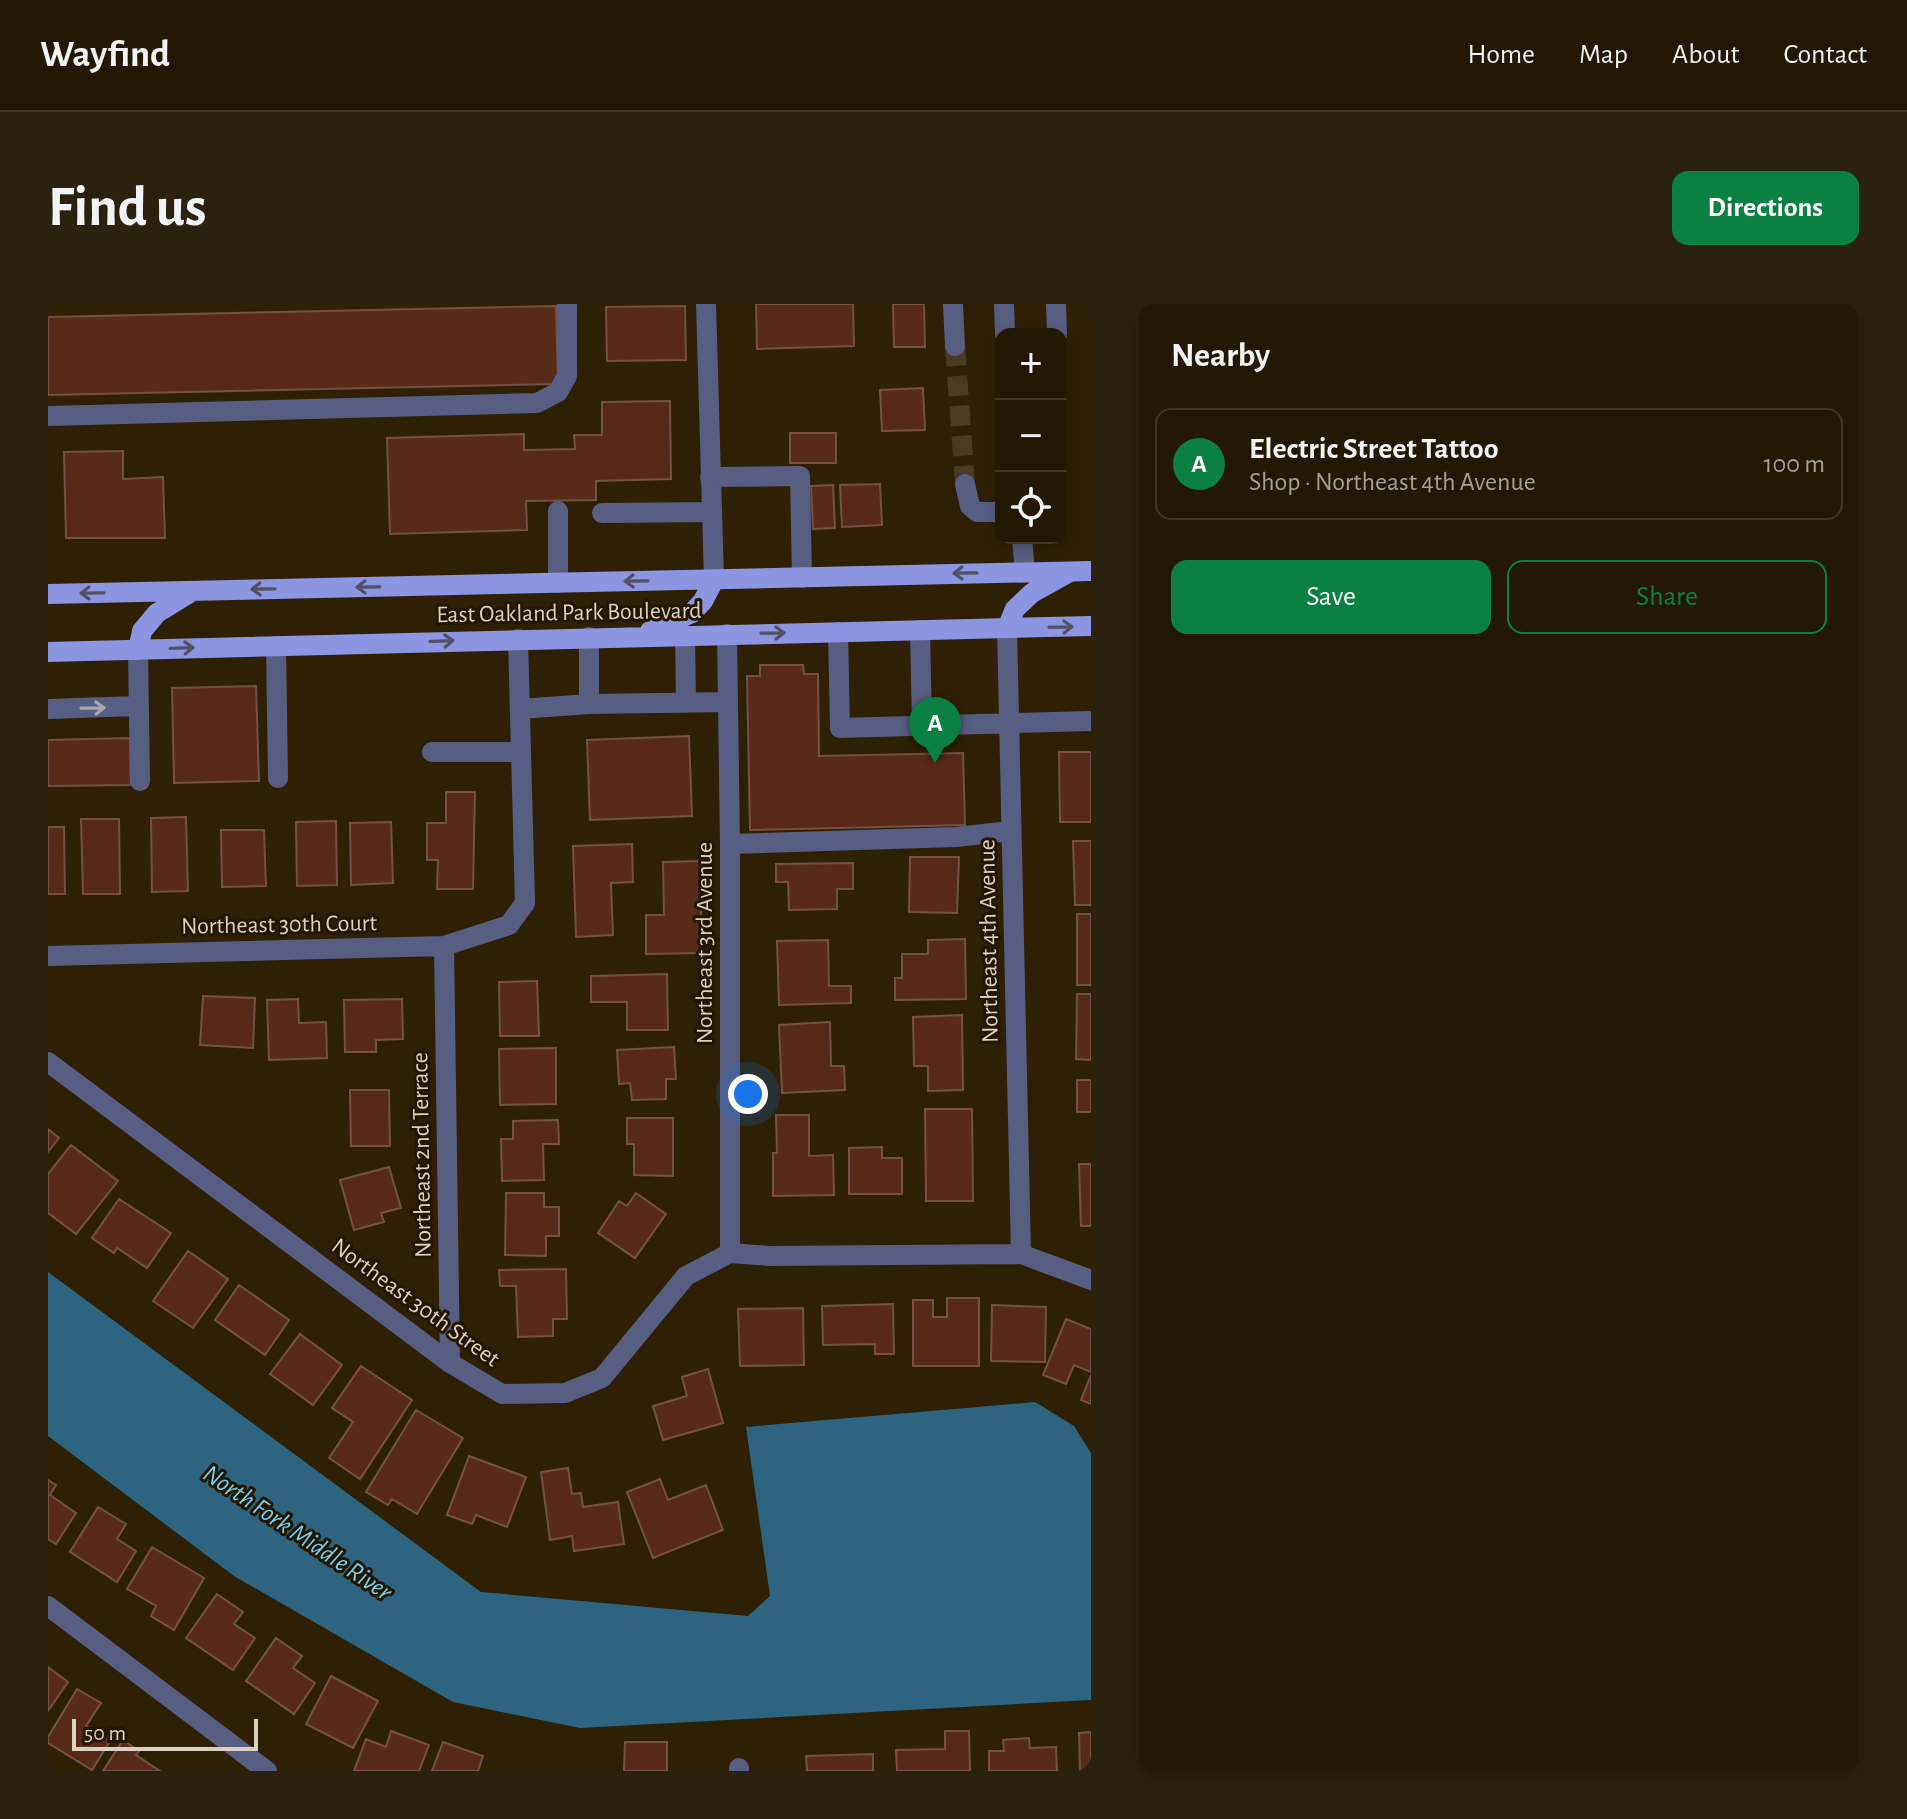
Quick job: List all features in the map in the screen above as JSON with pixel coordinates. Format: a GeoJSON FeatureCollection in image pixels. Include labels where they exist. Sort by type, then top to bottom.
{"type":"FeatureCollection","features":[{"type":"Feature","properties":{"kind":"main road","name":"East Oakland Park Boulevard"},"geometry":{"type":"LineString","coordinates":[[48,594],[1081,571]]}},
{"type":"Feature","properties":{"kind":"main road"},"geometry":{"type":"LineString","coordinates":[[1007,628],[1015,609],[1032,593],[1081,571]]}},
{"type":"Feature","properties":{"kind":"main road"},"geometry":{"type":"LineString","coordinates":[[639,636],[692,613],[703,601],[714,580]]}},
{"type":"Feature","properties":{"kind":"main road"},"geometry":{"type":"LineString","coordinates":[[138,650],[142,631],[157,613],[193,591]]}},
{"type":"Feature","properties":{"kind":"main road","name":"East Oakland Park Boulevard"},"geometry":{"type":"LineString","coordinates":[[48,652],[1091,626]]}},
{"type":"Feature","properties":{"kind":"street"},"geometry":{"type":"LineString","coordinates":[[48,416],[537,403],[558,392],[567,376],[567,304]]}},
{"type":"Feature","properties":{"kind":"street"},"geometry":{"type":"LineString","coordinates":[[706,304],[714,580]]}},
{"type":"Feature","properties":{"kind":"street"},"geometry":{"type":"LineString","coordinates":[[953,304],[955,346]]}},
{"type":"Feature","properties":{"kind":"street"},"geometry":{"type":"LineString","coordinates":[[1004,304],[1005,328]]}},
{"type":"Feature","properties":{"kind":"street"},"geometry":{"type":"LineString","coordinates":[[1056,304],[1057,328]]}},
{"type":"Feature","properties":{"kind":"street"},"geometry":{"type":"LineString","coordinates":[[710,477],[800,476],[802,578]]}},
{"type":"Feature","properties":{"kind":"street"},"geometry":{"type":"LineString","coordinates":[[965,484],[970,506],[977,512],[995,512]]}},
{"type":"Feature","properties":{"kind":"street"},"geometry":{"type":"LineString","coordinates":[[558,511],[558,583]]}},
{"type":"Feature","properties":{"kind":"street"},"geometry":{"type":"LineString","coordinates":[[602,513],[712,512]]}},
{"type":"Feature","properties":{"kind":"street"},"geometry":{"type":"LineString","coordinates":[[1023,544],[1025,572]]}},
{"type":"Feature","properties":{"kind":"street","name":"Northeast 4th Avenue"},"geometry":{"type":"LineString","coordinates":[[1007,628],[1021,1254]]}},
{"type":"Feature","properties":{"kind":"street"},"geometry":{"type":"LineString","coordinates":[[920,630],[922,726]]}},
{"type":"Feature","properties":{"kind":"street"},"geometry":{"type":"LineString","coordinates":[[838,632],[840,728],[1091,721]]}},
{"type":"Feature","properties":{"kind":"street","name":"Northeast 3rd Avenue"},"geometry":{"type":"LineString","coordinates":[[727,634],[730,1253]]}},
{"type":"Feature","properties":{"kind":"street"},"geometry":{"type":"LineString","coordinates":[[685,635],[686,703]]}},
{"type":"Feature","properties":{"kind":"street"},"geometry":{"type":"LineString","coordinates":[[589,637],[589,704]]}},
{"type":"Feature","properties":{"kind":"street"},"geometry":{"type":"LineString","coordinates":[[432,752],[521,752],[518,639]]}},
{"type":"Feature","properties":{"kind":"street"},"geometry":{"type":"LineString","coordinates":[[276,646],[278,778]]}},
{"type":"Feature","properties":{"kind":"street"},"geometry":{"type":"LineString","coordinates":[[138,650],[140,781]]}},
{"type":"Feature","properties":{"kind":"street"},"geometry":{"type":"LineString","coordinates":[[520,709],[589,704],[728,702]]}},
{"type":"Feature","properties":{"kind":"street"},"geometry":{"type":"LineString","coordinates":[[48,709],[138,706]]}},
{"type":"Feature","properties":{"kind":"street","name":"Northeast 30th Court"},"geometry":{"type":"LineString","coordinates":[[48,956],[444,946],[509,925],[525,903],[521,752]]}},
{"type":"Feature","properties":{"kind":"street"},"geometry":{"type":"LineString","coordinates":[[730,844],[956,837],[1011,831]]}},
{"type":"Feature","properties":{"kind":"street","name":"Northeast 2nd Terrace"},"geometry":{"type":"LineString","coordinates":[[444,946],[450,1363]]}},
{"type":"Feature","properties":{"kind":"street","name":"Northeast 30th Street"},"geometry":{"type":"LineString","coordinates":[[48,1062],[450,1363],[502,1394],[565,1393],[602,1378],[686,1276],[730,1253]]}},
{"type":"Feature","properties":{"kind":"street"},"geometry":{"type":"LineString","coordinates":[[730,1253],[770,1256],[1021,1254],[1091,1280]]}},
{"type":"Feature","properties":{"kind":"street"},"geometry":{"type":"LineString","coordinates":[[48,1606],[267,1771]]}},
{"type":"Feature","properties":{"kind":"water","name":"North Fork Middle River"},"geometry":{"type":"Polygon","coordinates":[[[48,1272],[481,1592],[748,1616],[770,1596],[746,1427],[1035,1402],[1074,1426],[1091,1453],[1091,1700],[580,1728],[453,1702],[234,1576],[48,1436],[48,1272]]]}},
{"type":"Feature","properties":{"kind":"building"},"geometry":{"type":"Polygon","coordinates":[[[756,304],[853,304],[854,346],[757,349],[756,304]]]}},
{"type":"Feature","properties":{"kind":"building"},"geometry":{"type":"Polygon","coordinates":[[[893,304],[924,304],[925,347],[894,347],[893,304]]]}},
{"type":"Feature","properties":{"kind":"building"},"geometry":{"type":"Polygon","coordinates":[[[556,306],[558,384],[48,395],[48,317],[556,306]]]}},
{"type":"Feature","properties":{"kind":"building"},"geometry":{"type":"Polygon","coordinates":[[[685,306],[686,360],[607,361],[606,307],[685,306]]]}},
{"type":"Feature","properties":{"kind":"building"},"geometry":{"type":"Polygon","coordinates":[[[923,388],[925,430],[882,431],[880,390],[923,388]]]}},
{"type":"Feature","properties":{"kind":"building"},"geometry":{"type":"Polygon","coordinates":[[[670,401],[671,479],[596,481],[596,500],[526,501],[527,530],[390,534],[387,438],[524,434],[524,450],[575,449],[574,435],[602,435],[602,402],[670,401]]]}},
{"type":"Feature","properties":{"kind":"building"},"geometry":{"type":"Polygon","coordinates":[[[790,433],[836,433],[836,463],[790,463],[790,433]]]}},
{"type":"Feature","properties":{"kind":"building"},"geometry":{"type":"Polygon","coordinates":[[[123,451],[123,479],[163,477],[165,538],[66,538],[64,452],[123,451]]]}},
{"type":"Feature","properties":{"kind":"building"},"geometry":{"type":"Polygon","coordinates":[[[880,484],[882,525],[842,527],[840,485],[880,484]]]}},
{"type":"Feature","properties":{"kind":"building"},"geometry":{"type":"Polygon","coordinates":[[[833,485],[835,528],[813,529],[811,486],[833,485]]]}},
{"type":"Feature","properties":{"kind":"building"},"geometry":{"type":"Polygon","coordinates":[[[760,665],[803,665],[804,674],[818,674],[819,756],[963,753],[965,825],[750,830],[747,676],[760,676],[760,665]]]}},
{"type":"Feature","properties":{"kind":"building"},"geometry":{"type":"Polygon","coordinates":[[[256,686],[259,781],[174,783],[172,688],[256,686]]]}},
{"type":"Feature","properties":{"kind":"building"},"geometry":{"type":"Polygon","coordinates":[[[689,736],[692,816],[590,820],[587,740],[689,736]]]}},
{"type":"Feature","properties":{"kind":"building"},"geometry":{"type":"Polygon","coordinates":[[[130,738],[131,785],[48,786],[48,740],[130,738]]]}},
{"type":"Feature","properties":{"kind":"building"},"geometry":{"type":"Polygon","coordinates":[[[1059,752],[1091,752],[1091,822],[1060,822],[1059,752]]]}},
{"type":"Feature","properties":{"kind":"building"},"geometry":{"type":"Polygon","coordinates":[[[446,792],[475,792],[473,889],[437,889],[438,860],[427,860],[427,823],[446,823],[446,792]]]}},
{"type":"Feature","properties":{"kind":"building"},"geometry":{"type":"Polygon","coordinates":[[[186,817],[188,891],[152,892],[151,818],[186,817]]]}},
{"type":"Feature","properties":{"kind":"building"},"geometry":{"type":"Polygon","coordinates":[[[81,819],[119,819],[120,894],[83,894],[81,819]]]}},
{"type":"Feature","properties":{"kind":"building"},"geometry":{"type":"Polygon","coordinates":[[[336,821],[337,885],[297,886],[296,822],[336,821]]]}},
{"type":"Feature","properties":{"kind":"building"},"geometry":{"type":"Polygon","coordinates":[[[391,822],[393,883],[351,885],[350,823],[391,822]]]}},
{"type":"Feature","properties":{"kind":"building"},"geometry":{"type":"Polygon","coordinates":[[[48,827],[64,827],[65,894],[48,894],[48,827]]]}},
{"type":"Feature","properties":{"kind":"building"},"geometry":{"type":"Polygon","coordinates":[[[221,830],[264,830],[266,886],[222,887],[221,830]]]}},
{"type":"Feature","properties":{"kind":"building"},"geometry":{"type":"Polygon","coordinates":[[[1073,841],[1091,841],[1091,905],[1075,905],[1073,841]]]}},
{"type":"Feature","properties":{"kind":"building"},"geometry":{"type":"Polygon","coordinates":[[[632,844],[633,882],[611,883],[613,935],[576,937],[573,846],[632,844]]]}},
{"type":"Feature","properties":{"kind":"building"},"geometry":{"type":"Polygon","coordinates":[[[910,857],[959,857],[957,913],[909,912],[910,857]]]}},
{"type":"Feature","properties":{"kind":"building"},"geometry":{"type":"Polygon","coordinates":[[[700,861],[702,953],[646,954],[646,915],[664,915],[663,862],[700,861]]]}},
{"type":"Feature","properties":{"kind":"building"},"geometry":{"type":"Polygon","coordinates":[[[853,863],[853,889],[837,889],[837,909],[789,910],[788,882],[776,882],[776,864],[853,863]]]}},
{"type":"Feature","properties":{"kind":"building"},"geometry":{"type":"Polygon","coordinates":[[[1077,914],[1091,914],[1091,985],[1077,985],[1077,914]]]}},
{"type":"Feature","properties":{"kind":"building"},"geometry":{"type":"Polygon","coordinates":[[[965,939],[966,999],[895,1000],[895,978],[902,978],[902,954],[928,954],[928,940],[965,939]]]}},
{"type":"Feature","properties":{"kind":"building"},"geometry":{"type":"Polygon","coordinates":[[[828,940],[829,986],[851,986],[851,1003],[779,1005],[777,941],[828,940]]]}},
{"type":"Feature","properties":{"kind":"building"},"geometry":{"type":"Polygon","coordinates":[[[667,974],[668,1030],[627,1030],[627,1002],[591,1002],[591,976],[667,974]]]}},
{"type":"Feature","properties":{"kind":"building"},"geometry":{"type":"Polygon","coordinates":[[[537,981],[539,1036],[500,1036],[499,982],[537,981]]]}},
{"type":"Feature","properties":{"kind":"building"},"geometry":{"type":"Polygon","coordinates":[[[1077,994],[1091,994],[1091,1060],[1076,1059],[1077,994]]]}},
{"type":"Feature","properties":{"kind":"building"},"geometry":{"type":"Polygon","coordinates":[[[203,996],[255,998],[253,1048],[200,1045],[203,996]]]}},
{"type":"Feature","properties":{"kind":"building"},"geometry":{"type":"Polygon","coordinates":[[[298,999],[299,1023],[326,1022],[327,1058],[269,1060],[267,1000],[298,999]]]}},
{"type":"Feature","properties":{"kind":"building"},"geometry":{"type":"Polygon","coordinates":[[[402,999],[403,1039],[376,1040],[376,1052],[345,1052],[344,1000],[402,999]]]}},
{"type":"Feature","properties":{"kind":"building"},"geometry":{"type":"Polygon","coordinates":[[[962,1015],[963,1090],[928,1091],[928,1066],[914,1066],[913,1017],[962,1015]]]}},
{"type":"Feature","properties":{"kind":"building"},"geometry":{"type":"Polygon","coordinates":[[[830,1022],[831,1066],[844,1066],[845,1090],[782,1093],[779,1025],[830,1022]]]}},
{"type":"Feature","properties":{"kind":"building"},"geometry":{"type":"Polygon","coordinates":[[[674,1047],[676,1079],[666,1079],[666,1099],[632,1100],[630,1083],[619,1084],[617,1050],[674,1047]]]}},
{"type":"Feature","properties":{"kind":"building"},"geometry":{"type":"Polygon","coordinates":[[[556,1048],[556,1104],[500,1105],[499,1049],[556,1048]]]}},
{"type":"Feature","properties":{"kind":"building"},"geometry":{"type":"Polygon","coordinates":[[[1077,1080],[1091,1080],[1091,1112],[1077,1112],[1077,1080]]]}},
{"type":"Feature","properties":{"kind":"building"},"geometry":{"type":"Polygon","coordinates":[[[350,1090],[389,1090],[390,1146],[351,1146],[350,1090]]]}},
{"type":"Feature","properties":{"kind":"building"},"geometry":{"type":"Polygon","coordinates":[[[925,1109],[972,1109],[973,1201],[926,1201],[925,1109]]]}},
{"type":"Feature","properties":{"kind":"building"},"geometry":{"type":"Polygon","coordinates":[[[776,1115],[809,1115],[809,1156],[833,1155],[834,1195],[773,1196],[773,1153],[777,1153],[776,1115]]]}},
{"type":"Feature","properties":{"kind":"building"},"geometry":{"type":"Polygon","coordinates":[[[627,1118],[673,1118],[673,1176],[634,1175],[634,1144],[627,1144],[627,1118]]]}},
{"type":"Feature","properties":{"kind":"building"},"geometry":{"type":"Polygon","coordinates":[[[558,1120],[559,1144],[543,1144],[544,1180],[502,1181],[501,1139],[513,1139],[513,1121],[558,1120]]]}},
{"type":"Feature","properties":{"kind":"building"},"geometry":{"type":"Polygon","coordinates":[[[48,1129],[59,1138],[48,1152],[48,1129]]]}},
{"type":"Feature","properties":{"kind":"building"},"geometry":{"type":"Polygon","coordinates":[[[71,1145],[118,1181],[76,1234],[48,1213],[48,1174],[71,1145]]]}},
{"type":"Feature","properties":{"kind":"building"},"geometry":{"type":"Polygon","coordinates":[[[882,1147],[882,1158],[902,1158],[902,1194],[849,1194],[849,1148],[882,1147]]]}},
{"type":"Feature","properties":{"kind":"building"},"geometry":{"type":"Polygon","coordinates":[[[1079,1164],[1091,1164],[1091,1226],[1081,1226],[1079,1164]]]}},
{"type":"Feature","properties":{"kind":"building"},"geometry":{"type":"Polygon","coordinates":[[[389,1167],[401,1208],[381,1213],[384,1222],[354,1230],[340,1180],[389,1167]]]}},
{"type":"Feature","properties":{"kind":"building"},"geometry":{"type":"Polygon","coordinates":[[[506,1193],[544,1193],[544,1207],[559,1207],[559,1236],[546,1236],[546,1256],[505,1255],[506,1193]]]}},
{"type":"Feature","properties":{"kind":"building"},"geometry":{"type":"Polygon","coordinates":[[[636,1193],[666,1214],[635,1258],[598,1233],[619,1201],[627,1206],[636,1193]]]}},
{"type":"Feature","properties":{"kind":"building"},"geometry":{"type":"Polygon","coordinates":[[[119,1199],[171,1233],[147,1268],[117,1248],[114,1253],[92,1238],[119,1199]]]}},
{"type":"Feature","properties":{"kind":"building"},"geometry":{"type":"Polygon","coordinates":[[[188,1251],[228,1279],[193,1328],[153,1301],[188,1251]]]}},
{"type":"Feature","properties":{"kind":"building"},"geometry":{"type":"Polygon","coordinates":[[[566,1269],[567,1319],[553,1319],[553,1336],[518,1337],[516,1286],[500,1286],[499,1270],[566,1269]]]}},
{"type":"Feature","properties":{"kind":"building"},"geometry":{"type":"Polygon","coordinates":[[[239,1285],[289,1320],[265,1355],[215,1320],[239,1285]]]}},
{"type":"Feature","properties":{"kind":"building"},"geometry":{"type":"Polygon","coordinates":[[[947,1298],[979,1298],[979,1366],[913,1366],[913,1300],[933,1300],[933,1317],[947,1317],[947,1298]]]}},
{"type":"Feature","properties":{"kind":"building"},"geometry":{"type":"Polygon","coordinates":[[[893,1304],[894,1354],[875,1354],[875,1344],[823,1345],[822,1306],[893,1304]]]}},
{"type":"Feature","properties":{"kind":"building"},"geometry":{"type":"Polygon","coordinates":[[[992,1305],[1046,1307],[1045,1362],[991,1361],[992,1305]]]}},
{"type":"Feature","properties":{"kind":"building"},"geometry":{"type":"Polygon","coordinates":[[[803,1308],[804,1365],[740,1366],[738,1309],[803,1308]]]}},
{"type":"Feature","properties":{"kind":"building"},"geometry":{"type":"Polygon","coordinates":[[[1066,1319],[1091,1329],[1091,1372],[1074,1365],[1066,1384],[1043,1375],[1066,1319]]]}},
{"type":"Feature","properties":{"kind":"building"},"geometry":{"type":"Polygon","coordinates":[[[300,1334],[342,1365],[313,1405],[270,1374],[300,1334]]]}},
{"type":"Feature","properties":{"kind":"building"},"geometry":{"type":"Polygon","coordinates":[[[361,1366],[412,1400],[360,1479],[329,1458],[353,1422],[332,1408],[361,1366]]]}},
{"type":"Feature","properties":{"kind":"building"},"geometry":{"type":"Polygon","coordinates":[[[708,1369],[723,1423],[663,1440],[653,1406],[687,1396],[682,1377],[708,1369]]]}},
{"type":"Feature","properties":{"kind":"building"},"geometry":{"type":"Polygon","coordinates":[[[1091,1375],[1091,1404],[1081,1400],[1091,1375]]]}},
{"type":"Feature","properties":{"kind":"building"},"geometry":{"type":"Polygon","coordinates":[[[416,1410],[463,1438],[417,1514],[392,1499],[388,1505],[366,1492],[416,1410]]]}},
{"type":"Feature","properties":{"kind":"building"},"geometry":{"type":"Polygon","coordinates":[[[469,1456],[526,1477],[507,1527],[476,1515],[472,1524],[447,1515],[469,1456]]]}},
{"type":"Feature","properties":{"kind":"building"},"geometry":{"type":"Polygon","coordinates":[[[568,1468],[572,1494],[581,1493],[583,1507],[618,1502],[624,1544],[574,1551],[572,1536],[550,1540],[541,1472],[568,1468]]]}},
{"type":"Feature","properties":{"kind":"building"},"geometry":{"type":"Polygon","coordinates":[[[660,1479],[668,1500],[706,1485],[723,1530],[653,1558],[627,1492],[660,1479]]]}},
{"type":"Feature","properties":{"kind":"building"},"geometry":{"type":"Polygon","coordinates":[[[48,1480],[56,1485],[50,1495],[76,1513],[56,1544],[48,1539],[48,1480]]]}},
{"type":"Feature","properties":{"kind":"building"},"geometry":{"type":"Polygon","coordinates":[[[98,1507],[126,1524],[117,1539],[136,1551],[117,1582],[70,1552],[98,1507]]]}},
{"type":"Feature","properties":{"kind":"building"},"geometry":{"type":"Polygon","coordinates":[[[152,1547],[204,1578],[174,1630],[151,1616],[156,1606],[127,1589],[152,1547]]]}},
{"type":"Feature","properties":{"kind":"building"},"geometry":{"type":"Polygon","coordinates":[[[217,1594],[243,1612],[234,1624],[255,1638],[233,1670],[186,1638],[217,1594]]]}},
{"type":"Feature","properties":{"kind":"building"},"geometry":{"type":"Polygon","coordinates":[[[276,1638],[302,1656],[293,1668],[315,1683],[294,1714],[246,1681],[276,1638]]]}},
{"type":"Feature","properties":{"kind":"building"},"geometry":{"type":"Polygon","coordinates":[[[48,1667],[68,1682],[48,1711],[48,1667]]]}},
{"type":"Feature","properties":{"kind":"building"},"geometry":{"type":"Polygon","coordinates":[[[331,1676],[378,1701],[353,1748],[306,1724],[331,1676]]]}},
{"type":"Feature","properties":{"kind":"building"},"geometry":{"type":"Polygon","coordinates":[[[77,1689],[101,1703],[86,1726],[110,1741],[92,1770],[48,1743],[48,1737],[77,1689]]]}},
{"type":"Feature","properties":{"kind":"building"},"geometry":{"type":"Polygon","coordinates":[[[391,1731],[429,1745],[419,1771],[354,1771],[366,1739],[386,1747],[391,1731]]]}},
{"type":"Feature","properties":{"kind":"building"},"geometry":{"type":"Polygon","coordinates":[[[945,1731],[969,1731],[970,1771],[897,1771],[896,1750],[945,1749],[945,1731]]]}},
{"type":"Feature","properties":{"kind":"building"},"geometry":{"type":"Polygon","coordinates":[[[1091,1732],[1091,1771],[1080,1771],[1079,1733],[1091,1732]]]}},
{"type":"Feature","properties":{"kind":"building"},"geometry":{"type":"Polygon","coordinates":[[[1029,1738],[1030,1748],[1056,1747],[1057,1771],[989,1771],[989,1751],[1004,1751],[1003,1740],[1029,1738]]]}},
{"type":"Feature","properties":{"kind":"building"},"geometry":{"type":"Polygon","coordinates":[[[123,1740],[139,1751],[136,1755],[160,1771],[103,1771],[123,1740]]]}},
{"type":"Feature","properties":{"kind":"building"},"geometry":{"type":"Polygon","coordinates":[[[443,1742],[483,1756],[478,1771],[432,1771],[443,1742]]]}},
{"type":"Feature","properties":{"kind":"building"},"geometry":{"type":"Polygon","coordinates":[[[625,1742],[667,1742],[667,1771],[624,1771],[625,1742]]]}},
{"type":"Feature","properties":{"kind":"building"},"geometry":{"type":"Polygon","coordinates":[[[873,1754],[873,1771],[807,1771],[806,1756],[873,1754]]]}},
{"type":"Feature","properties":{"kind":"tunnel"},"geometry":{"type":"LineString","coordinates":[[955,346],[965,484]]}},
{"type":"Feature","properties":{"kind":"place","name":"Electric Street Tattoo"},"geometry":{"type":"Point","coordinates":[935,763]}}]}
